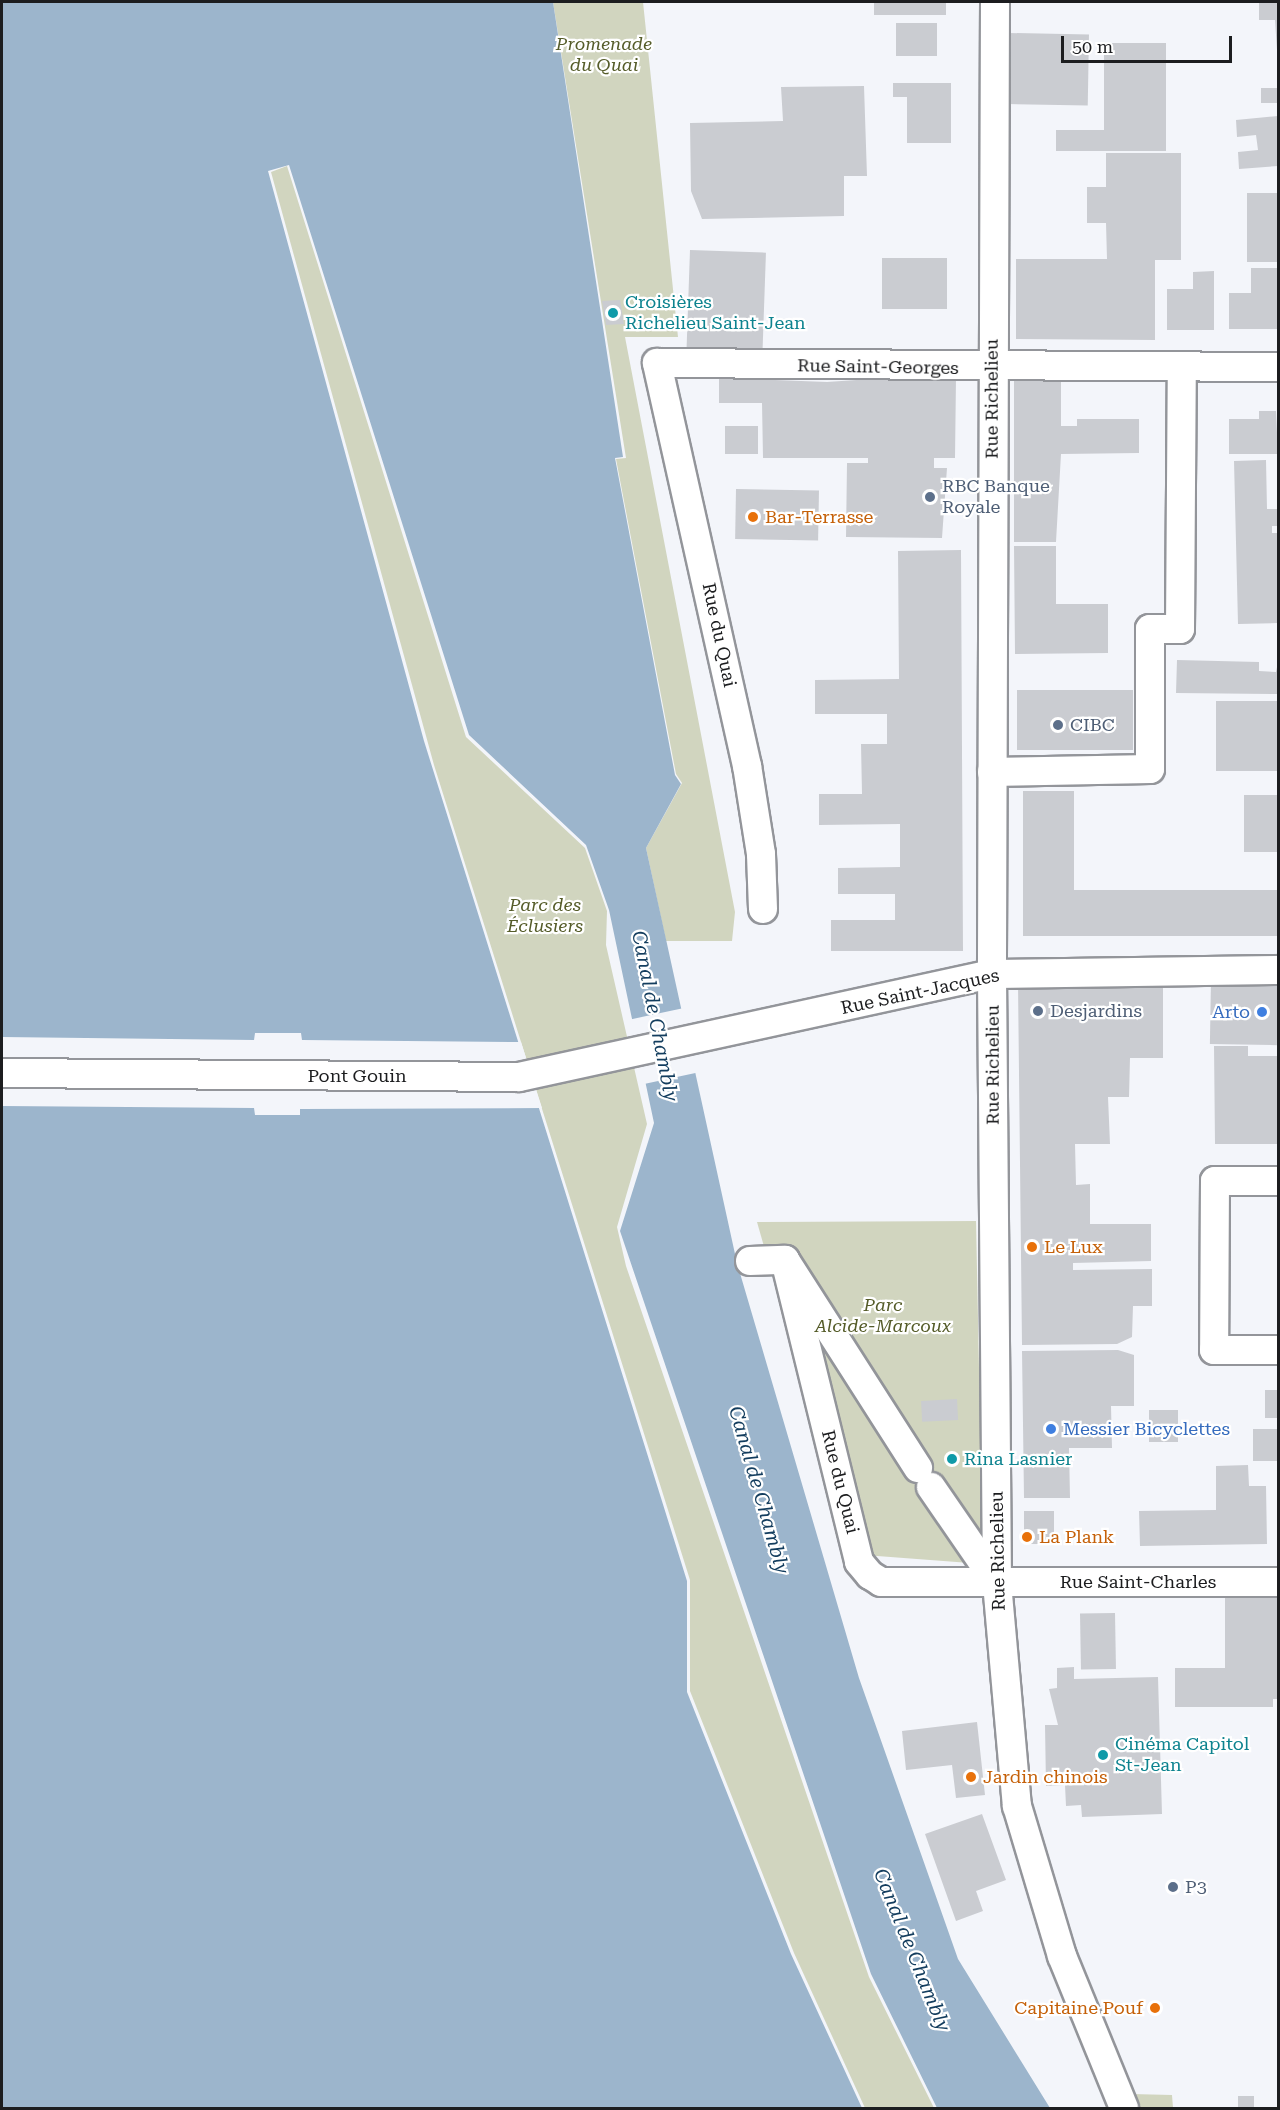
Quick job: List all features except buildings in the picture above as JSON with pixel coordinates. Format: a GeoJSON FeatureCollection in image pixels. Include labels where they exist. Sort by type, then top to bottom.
{"type":"FeatureCollection","features":[{"type":"Feature","properties":{"kind":"street","name":"Rue Richelieu"},"geometry":{"type":"LineString","coordinates":[[995,2],[992,369],[992,974],[997,1583],[1017,1806],[1062,1956],[1124,2109]]}},
{"type":"Feature","properties":{"kind":"street","name":"Rue Saint-Georges"},"geometry":{"type":"LineString","coordinates":[[657,363],[992,369],[1278,367]]}},
{"type":"Feature","properties":{"kind":"street","name":"Rue du Quai"},"geometry":{"type":"LineString","coordinates":[[657,363],[747,766],[761,854],[762,909]]}},
{"type":"Feature","properties":{"kind":"street"},"geometry":{"type":"LineString","coordinates":[[992,772],[1150,769],[1150,629],[1180,628],[1182,368]]}},
{"type":"Feature","properties":{"kind":"street","name":"Rue Saint-Jacques"},"geometry":{"type":"LineString","coordinates":[[709,1038],[992,974],[1278,970]]}},
{"type":"Feature","properties":{"kind":"street","name":"Pont Gouin"},"geometry":{"type":"LineString","coordinates":[[2,1073],[519,1077],[709,1038]]}},
{"type":"Feature","properties":{"kind":"street"},"geometry":{"type":"LineString","coordinates":[[1278,1181],[1215,1181],[1214,1350],[1278,1350]]}},
{"type":"Feature","properties":{"kind":"street","name":"Rue du Quai"},"geometry":{"type":"LineString","coordinates":[[786,1260],[860,1562],[881,1582],[997,1583]]}},
{"type":"Feature","properties":{"kind":"street"},"geometry":{"type":"LineString","coordinates":[[750,1261],[786,1260],[925,1478],[997,1583]]}},
{"type":"Feature","properties":{"kind":"street","name":"Rue Saint-Charles"},"geometry":{"type":"LineString","coordinates":[[997,1583],[1278,1582]]}},
{"type":"Feature","properties":{"kind":"green space","name":"Promenade du Quai"},"geometry":{"type":"Polygon","coordinates":[[[553,2],[643,2],[678,337],[625,337],[735,912],[732,941],[666,941],[646,848],[682,783],[676,774],[616,459],[626,458],[553,2]]]}},
{"type":"Feature","properties":{"kind":"green space","name":"Parc des Éclusiers"},"geometry":{"type":"Polygon","coordinates":[[[287,166],[466,737],[585,848],[607,911],[606,945],[647,1124],[617,1227],[626,1266],[869,1977],[934,2108],[865,2108],[794,1953],[690,1691],[690,1580],[434,765],[271,172],[287,166]]]}},
{"type":"Feature","properties":{"kind":"green space","name":"Parc Alcide-Marcoux"},"geometry":{"type":"Polygon","coordinates":[[[976,1221],[983,1564],[864,1555],[848,1539],[757,1222],[976,1221]]]}},
{"type":"Feature","properties":{"kind":"green space"},"geometry":{"type":"Polygon","coordinates":[[[1131,2094],[1172,2095],[1173,2108],[1137,2108],[1131,2094]]]}},
{"type":"Feature","properties":{"kind":"water","name":"Canal de Chambly"},"geometry":{"type":"Polygon","coordinates":[[[2,2],[553,2],[623,457],[615,458],[675,775],[681,784],[646,848],[737,1263],[859,1678],[958,1959],[1050,2108],[937,2108],[871,1974],[620,1231],[654,1123],[609,910],[586,845],[469,735],[289,165],[268,171],[424,741],[687,1581],[687,1692],[791,1954],[862,2108],[2,2108],[2,2]]]}},
{"type":"Feature","properties":{"kind":"pier"},"geometry":{"type":"Polygon","coordinates":[[[684,1008],[698,1073],[643,1084],[629,1020],[684,1008]]]}},
{"type":"Feature","properties":{"kind":"pier"},"geometry":{"type":"Polygon","coordinates":[[[255,1033],[301,1033],[302,1040],[521,1042],[542,1108],[300,1109],[300,1115],[255,1115],[254,1108],[2,1106],[2,1037],[254,1040],[255,1033]]]}},
{"type":"Feature","properties":{"kind":"place","name":"Croisières Richelieu Saint-Jean"},"geometry":{"type":"Point","coordinates":[613,313]}},
{"type":"Feature","properties":{"kind":"place","name":"RBC Banque Royale"},"geometry":{"type":"Point","coordinates":[930,497]}},
{"type":"Feature","properties":{"kind":"place","name":"Bar-Terrasse"},"geometry":{"type":"Point","coordinates":[753,517]}},
{"type":"Feature","properties":{"kind":"place","name":"CIBC"},"geometry":{"type":"Point","coordinates":[1058,725]}},
{"type":"Feature","properties":{"kind":"place","name":"Desjardins"},"geometry":{"type":"Point","coordinates":[1038,1011]}},
{"type":"Feature","properties":{"kind":"place","name":"Arto"},"geometry":{"type":"Point","coordinates":[1262,1012]}},
{"type":"Feature","properties":{"kind":"place","name":"Le Lux"},"geometry":{"type":"Point","coordinates":[1032,1247]}},
{"type":"Feature","properties":{"kind":"place","name":"Messier Bicyclettes"},"geometry":{"type":"Point","coordinates":[1051,1429]}},
{"type":"Feature","properties":{"kind":"place","name":"Rina Lasnier"},"geometry":{"type":"Point","coordinates":[952,1459]}},
{"type":"Feature","properties":{"kind":"place","name":"La Plank"},"geometry":{"type":"Point","coordinates":[1027,1537]}},
{"type":"Feature","properties":{"kind":"place","name":"Cinéma Capitol St-Jean"},"geometry":{"type":"Point","coordinates":[1103,1755]}},
{"type":"Feature","properties":{"kind":"place","name":"Jardin chinois"},"geometry":{"type":"Point","coordinates":[971,1777]}},
{"type":"Feature","properties":{"kind":"place","name":"P3"},"geometry":{"type":"Point","coordinates":[1173,1887]}},
{"type":"Feature","properties":{"kind":"place","name":"Capitaine Pouf"},"geometry":{"type":"Point","coordinates":[1155,2008]}}]}
